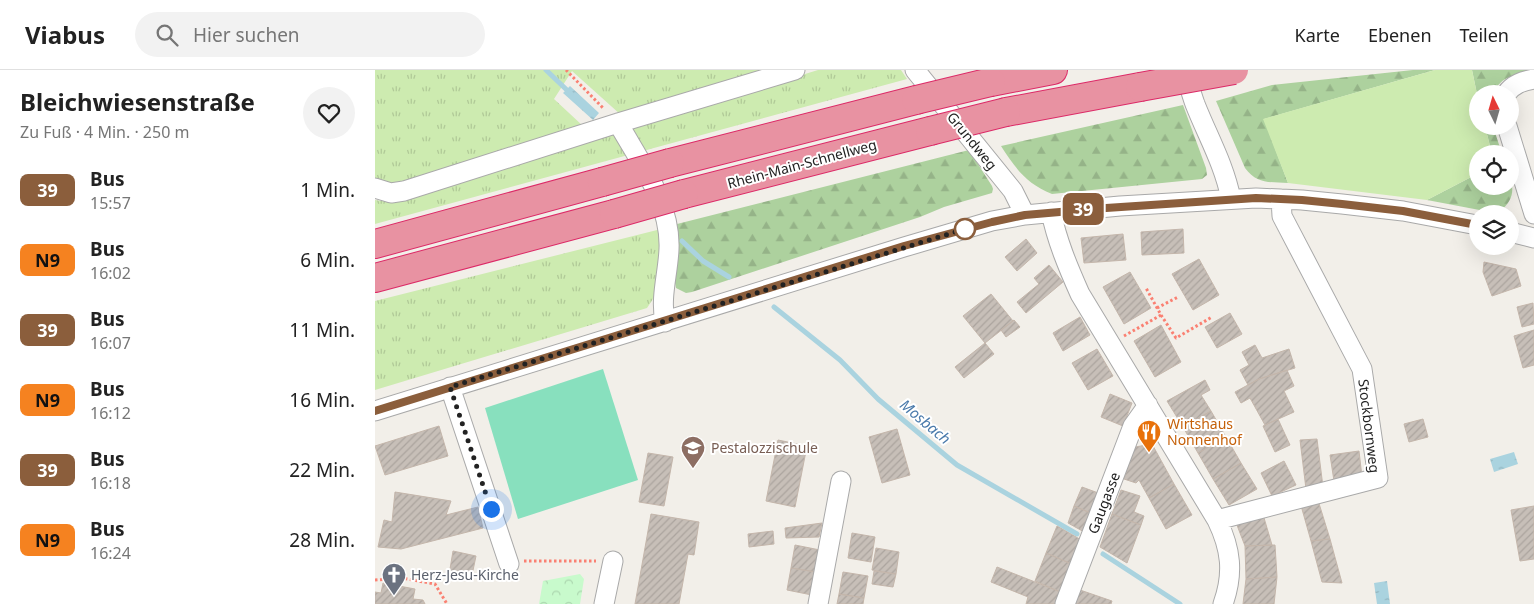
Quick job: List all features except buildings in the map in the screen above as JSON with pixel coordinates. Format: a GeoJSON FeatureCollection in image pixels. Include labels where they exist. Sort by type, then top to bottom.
{"type":"FeatureCollection","features":[{"type":"Feature","properties":{"kind":"highway"},"geometry":{"type":"LineString","coordinates":[[375,244],[670,163],[916,100],[991,82],[1053,70]]}},
{"type":"Feature","properties":{"kind":"highway","name":"Rhein-Main-Schnellweg"},"geometry":{"type":"LineString","coordinates":[[375,278],[684,194],[1006,112],[1233,70]]}},
{"type":"Feature","properties":{"kind":"street"},"geometry":{"type":"LineString","coordinates":[[375,188],[391,193],[404,191],[617,123],[795,70]]}},
{"type":"Feature","properties":{"kind":"street","name":"Grundweg"},"geometry":{"type":"LineString","coordinates":[[915,70],[1013,191],[1025,215]]}},
{"type":"Feature","properties":{"kind":"street"},"geometry":{"type":"LineString","coordinates":[[1184,70],[1195,104],[1227,179],[1231,199]]}},
{"type":"Feature","properties":{"kind":"street"},"geometry":{"type":"LineString","coordinates":[[1514,85],[1522,81],[1534,79]]}},
{"type":"Feature","properties":{"kind":"street"},"geometry":{"type":"LineString","coordinates":[[617,123],[657,193],[669,230],[669,248],[663,300],[665,322]]}},
{"type":"Feature","properties":{"kind":"street"},"geometry":{"type":"LineString","coordinates":[[1510,135],[1534,214]]}},
{"type":"Feature","properties":{"kind":"street"},"geometry":{"type":"LineString","coordinates":[[375,411],[904,246],[1025,215],[1231,199],[1281,198],[1403,211],[1469,223]]}},
{"type":"Feature","properties":{"kind":"street","name":"Stockbornweg"},"geometry":{"type":"LineString","coordinates":[[1217,520],[1378,478],[1362,369],[1282,216],[1281,198]]}},
{"type":"Feature","properties":{"kind":"street"},"geometry":{"type":"LineString","coordinates":[[1051,212],[1063,257],[1080,294],[1217,520],[1226,542],[1231,568],[1230,583],[1223,604]]}},
{"type":"Feature","properties":{"kind":"street"},"geometry":{"type":"LineString","coordinates":[[1519,234],[1534,238]]}},
{"type":"Feature","properties":{"kind":"street"},"geometry":{"type":"LineString","coordinates":[[450,387],[509,564]]}},
{"type":"Feature","properties":{"kind":"street","name":"Gaugasse"},"geometry":{"type":"LineString","coordinates":[[1065,604],[1133,426],[1148,405]]}},
{"type":"Feature","properties":{"kind":"street"},"geometry":{"type":"LineString","coordinates":[[818,604],[841,482]]}},
{"type":"Feature","properties":{"kind":"street"},"geometry":{"type":"LineString","coordinates":[[604,604],[613,561]]}},
{"type":"Feature","properties":{"kind":"path"},"geometry":{"type":"LineString","coordinates":[[566,70],[617,123]]}},
{"type":"Feature","properties":{"kind":"path"},"geometry":{"type":"LineString","coordinates":[[1146,288],[1176,338],[1212,317]]}},
{"type":"Feature","properties":{"kind":"path"},"geometry":{"type":"LineString","coordinates":[[1157,308],[1178,297]]}},
{"type":"Feature","properties":{"kind":"path"},"geometry":{"type":"LineString","coordinates":[[1111,344],[1161,315]]}},
{"type":"Feature","properties":{"kind":"path"},"geometry":{"type":"LineString","coordinates":[[509,564],[523,562],[613,561]]}},
{"type":"Feature","properties":{"kind":"path"},"geometry":{"type":"LineString","coordinates":[[375,580],[402,578],[435,584],[447,604]]}},
{"type":"Feature","properties":{"kind":"green space"},"geometry":{"type":"Polygon","coordinates":[[[375,70],[783,70],[621,115],[572,71],[554,99],[583,126],[402,189],[375,181],[375,70]]]}},
{"type":"Feature","properties":{"kind":"green space"},"geometry":{"type":"Polygon","coordinates":[[[818,70],[901,70],[907,79],[375,224],[375,200],[389,202],[818,70]]]}},
{"type":"Feature","properties":{"kind":"green space"},"geometry":{"type":"Polygon","coordinates":[[[1413,70],[1435,70],[1264,119],[1288,183],[1259,180],[1245,168],[1216,101],[1272,85],[1413,70]]]}},
{"type":"Feature","properties":{"kind":"green space"},"geometry":{"type":"Polygon","coordinates":[[[1435,70],[1472,70],[1475,85],[1469,85],[1469,135],[1487,135],[1490,145],[1469,145],[1469,178],[1427,200],[1288,183],[1263,119],[1435,70]]]}},
{"type":"Feature","properties":{"kind":"green space"},"geometry":{"type":"Polygon","coordinates":[[[1472,70],[1534,70],[1505,79],[1498,85],[1475,85],[1472,70]]]}},
{"type":"Feature","properties":{"kind":"green space"},"geometry":{"type":"Polygon","coordinates":[[[1183,105],[1206,168],[1207,175],[1202,179],[1052,194],[1035,185],[1022,174],[1001,146],[1183,105]]]}},
{"type":"Feature","properties":{"kind":"green space"},"geometry":{"type":"Polygon","coordinates":[[[1487,135],[1496,135],[1499,145],[1490,145],[1487,135]]]}},
{"type":"Feature","properties":{"kind":"green space"},"geometry":{"type":"Polygon","coordinates":[[[969,150],[992,186],[992,193],[944,207],[920,217],[692,292],[686,293],[676,288],[674,277],[679,246],[677,224],[969,150]]]}},
{"type":"Feature","properties":{"kind":"green space"},"geometry":{"type":"Polygon","coordinates":[[[1469,178],[1469,195],[1511,195],[1506,205],[1469,205],[1469,208],[1427,200],[1469,178]]]}},
{"type":"Feature","properties":{"kind":"green space"},"geometry":{"type":"Polygon","coordinates":[[[665,228],[655,296],[647,308],[375,390],[375,301],[665,228]]]}},
{"type":"Feature","properties":{"kind":"green space"},"geometry":{"type":"Polygon","coordinates":[[[603,369],[638,480],[518,519],[485,408],[603,369]]]}},
{"type":"Feature","properties":{"kind":"green space"},"geometry":{"type":"Polygon","coordinates":[[[580,574],[584,579],[580,604],[539,604],[543,581],[580,574]]]}},
{"type":"Feature","properties":{"kind":"water"},"geometry":{"type":"Polygon","coordinates":[[[570,86],[599,113],[593,120],[563,93],[570,86]]]}},
{"type":"Feature","properties":{"kind":"water"},"geometry":{"type":"Polygon","coordinates":[[[1514,452],[1518,464],[1494,472],[1490,459],[1514,452]]]}},
{"type":"Feature","properties":{"kind":"water"},"geometry":{"type":"Polygon","coordinates":[[[1387,581],[1390,604],[1377,604],[1374,583],[1387,581]]]}},
{"type":"Feature","properties":{"kind":"waterway","name":"Mosbach"},"geometry":{"type":"LineString","coordinates":[[546,70],[571,94]]}},
{"type":"Feature","properties":{"kind":"waterway","name":"Mosbach"},"geometry":{"type":"LineString","coordinates":[[682,241],[703,261],[729,277]]}},
{"type":"Feature","properties":{"kind":"waterway","name":"Mosbach"},"geometry":{"type":"LineString","coordinates":[[774,307],[840,360],[878,399],[957,465],[1077,534]]}},
{"type":"Feature","properties":{"kind":"waterway","name":"Mosbach"},"geometry":{"type":"LineString","coordinates":[[1103,554],[1180,604]]}},
{"type":"Feature","properties":{"kind":"bus line","name":"39"},"geometry":{"type":"LineString","coordinates":[[375,411],[904,246],[1025,215],[1150,204],[1281,198],[1403,211],[1469,223]]}},
{"type":"Feature","properties":{"kind":"place","name":"Wirtshaus Nonnenhof"},"geometry":{"type":"Point","coordinates":[1149,453]}},
{"type":"Feature","properties":{"kind":"place","name":"Pestalozzischule"},"geometry":{"type":"Point","coordinates":[693,469]}},
{"type":"Feature","properties":{"kind":"place","name":"Herz-Jesu-Kirche"},"geometry":{"type":"Point","coordinates":[394,596]}},
{"type":"Feature","properties":{"kind":"route"},"geometry":{"type":"LineString","coordinates":[[491,509],[450,387],[904,246],[965,229]]}}]}
